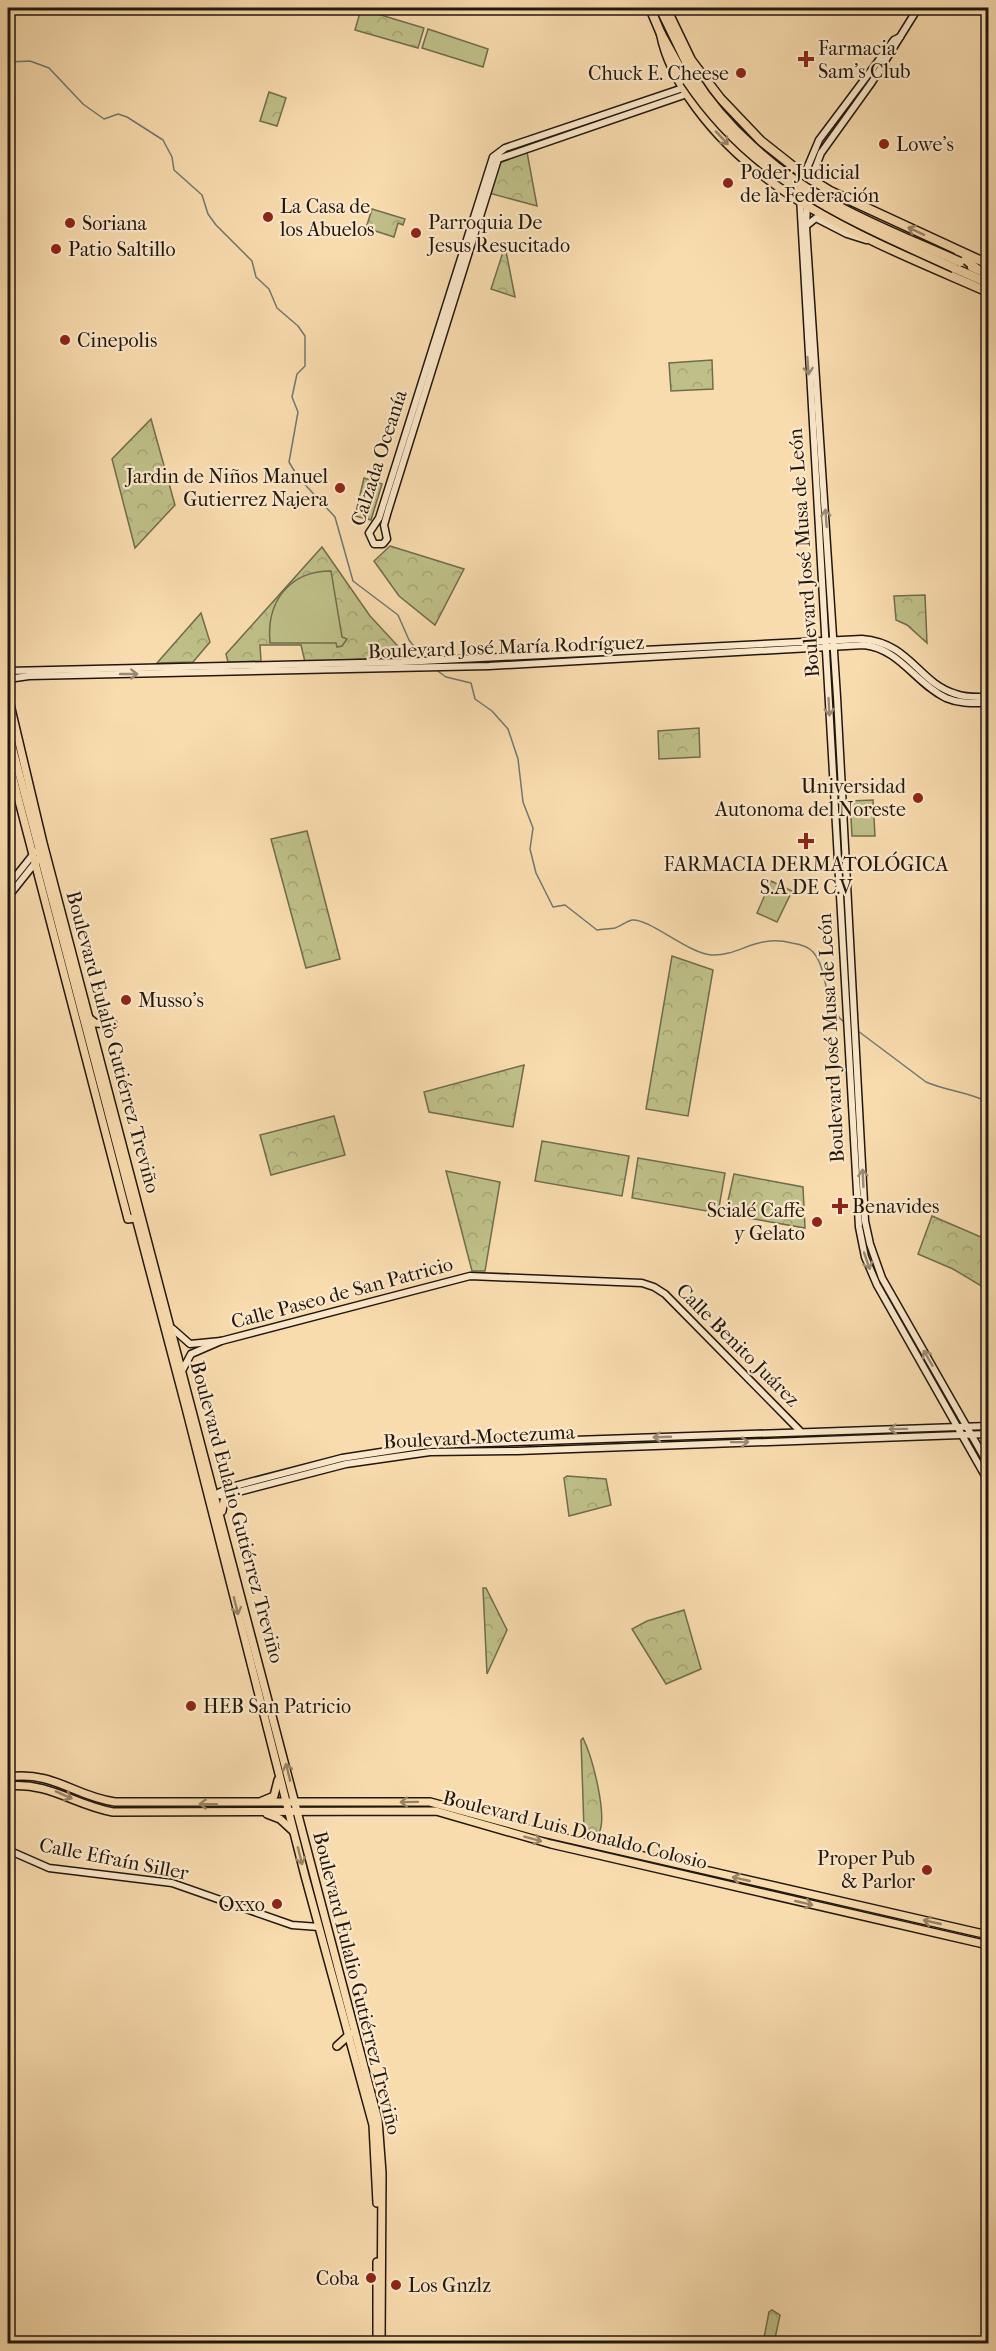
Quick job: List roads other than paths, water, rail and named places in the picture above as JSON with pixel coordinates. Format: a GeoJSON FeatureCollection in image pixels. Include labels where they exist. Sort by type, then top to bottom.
{"type":"FeatureCollection","features":[{"type":"Feature","properties":{"kind":"highway"},"geometry":{"type":"LineString","coordinates":[[650,8],[687,85],[727,144],[772,184],[803,205],[872,241],[975,286],[988,283]]}},
{"type":"Feature","properties":{"kind":"highway"},"geometry":{"type":"LineString","coordinates":[[659,8],[687,85],[716,107],[777,165],[816,194],[988,283]]}},
{"type":"Feature","properties":{"kind":"highway"},"geometry":{"type":"LineString","coordinates":[[666,8],[691,60],[720,98],[761,141],[807,178],[830,191],[988,264]]}},
{"type":"Feature","properties":{"kind":"highway"},"geometry":{"type":"LineString","coordinates":[[772,184],[789,178],[794,167]]}},
{"type":"Feature","properties":{"kind":"highway"},"geometry":{"type":"LineString","coordinates":[[826,216],[822,208],[822,200],[830,191]]}},
{"type":"Feature","properties":{"kind":"highway"},"geometry":{"type":"LineString","coordinates":[[951,246],[977,269],[988,283]]}},
{"type":"Feature","properties":{"kind":"highway"},"geometry":{"type":"LineString","coordinates":[[958,267],[977,269]]}},
{"type":"Feature","properties":{"kind":"highway"},"geometry":{"type":"LineString","coordinates":[[958,267],[975,286]]}},
{"type":"Feature","properties":{"kind":"main road"},"geometry":{"type":"LineString","coordinates":[[807,178],[821,153],[872,82],[918,8]]}},
{"type":"Feature","properties":{"kind":"main road"},"geometry":{"type":"LineString","coordinates":[[803,205],[813,152],[827,129],[894,40],[900,37]]}},
{"type":"Feature","properties":{"kind":"main road"},"geometry":{"type":"LineString","coordinates":[[495,158],[513,145],[687,85]]}},
{"type":"Feature","properties":{"kind":"main road"},"geometry":{"type":"LineString","coordinates":[[827,129],[843,120]]}},
{"type":"Feature","properties":{"kind":"main road","name":"Calzada Oceanía"},"geometry":{"type":"LineString","coordinates":[[495,158],[384,525],[387,539],[384,544],[377,545],[370,540],[369,533],[379,518],[495,158]]}},
{"type":"Feature","properties":{"kind":"main road","name":"Boulevard José Musa de León"},"geometry":{"type":"LineString","coordinates":[[803,205],[821,445],[824,550]]}},
{"type":"Feature","properties":{"kind":"main road","name":"Boulevard José Musa de León"},"geometry":{"type":"LineString","coordinates":[[803,205],[812,419],[824,550],[864,1207],[870,1244],[888,1290],[988,1464]]}},
{"type":"Feature","properties":{"kind":"main road"},"geometry":{"type":"LineString","coordinates":[[806,226],[816,218],[847,234],[872,241]]}},
{"type":"Feature","properties":{"kind":"main road"},"geometry":{"type":"LineString","coordinates":[[812,419],[816,424],[821,445]]}},
{"type":"Feature","properties":{"kind":"main road","name":"Boulevard José María Rodríguez"},"geometry":{"type":"LineString","coordinates":[[8,679],[23,676],[412,665],[882,642],[896,648],[949,692],[963,696],[988,697]]}},
{"type":"Feature","properties":{"kind":"main road","name":"Boulevard José Musa de León"},"geometry":{"type":"LineString","coordinates":[[830,643],[855,1192],[865,1257],[882,1295],[988,1481]]}},
{"type":"Feature","properties":{"kind":"main road","name":"Boulevard José María Rodríguez"},"geometry":{"type":"LineString","coordinates":[[830,643],[864,645],[881,649],[898,658],[944,697],[959,702],[988,704]]}},
{"type":"Feature","properties":{"kind":"main road","name":"Boulevard José María Rodríguez"},"geometry":{"type":"LineString","coordinates":[[8,671],[412,665]]}},
{"type":"Feature","properties":{"kind":"main road","name":"Boulevard Eulalio Gutiérrez Treviño"},"geometry":{"type":"LineString","coordinates":[[8,696],[42,847],[35,864],[128,1219],[135,1218]]}},
{"type":"Feature","properties":{"kind":"main road","name":"Boulevard Eulalio Gutiérrez Treviño"},"geometry":{"type":"LineString","coordinates":[[8,731],[94,1032],[216,1494],[218,1517],[266,1725],[370,2114],[376,2146],[379,2343]]}},
{"type":"Feature","properties":{"kind":"main road","name":"Boulevard Eulalio Gutiérrez Treviño"},"geometry":{"type":"LineString","coordinates":[[8,759],[91,1050],[202,1468],[218,1517],[273,1716],[378,2120],[382,2146],[379,2343]]}},
{"type":"Feature","properties":{"kind":"main road"},"geometry":{"type":"LineString","coordinates":[[8,886],[36,857]]}},
{"type":"Feature","properties":{"kind":"main road"},"geometry":{"type":"LineString","coordinates":[[8,897],[35,864]]}},
{"type":"Feature","properties":{"kind":"main road"},"geometry":{"type":"LineString","coordinates":[[90,1019],[99,1023],[113,1024]]}},
{"type":"Feature","properties":{"kind":"main road"},"geometry":{"type":"LineString","coordinates":[[91,1050],[94,1032]]}},
{"type":"Feature","properties":{"kind":"main road","name":"Calle Paseo de San Patricio"},"geometry":{"type":"LineString","coordinates":[[183,1369],[191,1354],[221,1341],[470,1276]]}},
{"type":"Feature","properties":{"kind":"main road","name":"Calle Benito Juárez"},"geometry":{"type":"LineString","coordinates":[[470,1276],[613,1281],[654,1287],[809,1440]]}},
{"type":"Feature","properties":{"kind":"main road","name":"Calle Paseo de San Patricio"},"geometry":{"type":"LineString","coordinates":[[172,1329],[190,1344],[221,1341]]}},
{"type":"Feature","properties":{"kind":"main road","name":"Boulevard Moctezuma"},"geometry":{"type":"LineString","coordinates":[[216,1494],[231,1487],[302,1468],[394,1449],[801,1431],[988,1426]]}},
{"type":"Feature","properties":{"kind":"main road","name":"Boulevard Moctezuma"},"geometry":{"type":"LineString","coordinates":[[216,1494],[232,1494],[346,1464],[430,1452],[517,1451],[988,1434]]}},
{"type":"Feature","properties":{"kind":"main road"},"geometry":{"type":"LineString","coordinates":[[202,1468],[210,1489],[216,1494]]}},
{"type":"Feature","properties":{"kind":"main road"},"geometry":{"type":"LineString","coordinates":[[218,1517],[223,1504],[232,1494]]}},
{"type":"Feature","properties":{"kind":"main road"},"geometry":{"type":"LineString","coordinates":[[266,1725],[273,1716]]}},
{"type":"Feature","properties":{"kind":"main road"},"geometry":{"type":"LineString","coordinates":[[249,1804],[274,1796],[279,1774]]}},
{"type":"Feature","properties":{"kind":"main road","name":"Boulevard Luis Donaldo Colosio"},"geometry":{"type":"LineString","coordinates":[[8,1777],[29,1775],[49,1778],[107,1801],[287,1804],[313,1812],[436,1811],[552,1844],[988,1945]]}},
{"type":"Feature","properties":{"kind":"main road","name":"Boulevard Luis Donaldo Colosio"},"geometry":{"type":"LineString","coordinates":[[8,1786],[47,1788],[94,1808],[124,1812],[289,1812],[297,1808],[430,1802],[543,1833],[988,1935]]}},
{"type":"Feature","properties":{"kind":"main road"},"geometry":{"type":"LineString","coordinates":[[124,1812],[131,1808],[170,1808],[172,1803]]}},
{"type":"Feature","properties":{"kind":"main road"},"geometry":{"type":"LineString","coordinates":[[262,1812],[280,1819],[294,1833]]}},
{"type":"Feature","properties":{"kind":"main road"},"geometry":{"type":"LineString","coordinates":[[301,1827],[305,1817],[313,1812]]}},
{"type":"Feature","properties":{"kind":"main road","name":"Calle Efraín Siller"},"geometry":{"type":"LineString","coordinates":[[8,1850],[50,1868],[172,1883],[292,1925],[319,1927]]}},
{"type":"Feature","properties":{"kind":"main road"},"geometry":{"type":"LineString","coordinates":[[321,1905],[319,1927],[325,1931],[340,1975]]}},
{"type":"Feature","properties":{"kind":"main road"},"geometry":{"type":"LineString","coordinates":[[337,2046],[354,2028],[342,2014]]}},
{"type":"Feature","properties":{"kind":"main road"},"geometry":{"type":"LineString","coordinates":[[352,2049],[363,2063]]}},
{"type":"Feature","properties":{"kind":"waterway"},"geometry":{"type":"LineString","coordinates":[[8,62],[30,61],[49,68],[83,104],[104,119],[118,114],[127,117],[163,140],[172,157],[174,170],[202,195],[208,214],[216,225],[252,261],[256,277],[269,289],[277,308],[298,326],[305,336],[305,366],[297,374],[292,397],[298,412],[289,462],[298,477],[335,517],[353,581],[398,615],[409,640],[423,658]]}},
{"type":"Feature","properties":{"kind":"waterway"},"geometry":{"type":"LineString","coordinates":[[435,669],[446,677],[471,683],[475,699],[492,711],[508,729],[518,759],[523,802],[533,828],[530,849],[536,873],[553,907],[565,905],[597,930],[615,928],[632,920],[639,921],[692,949],[712,955],[732,952],[768,941],[803,946],[811,950],[818,960],[832,1006],[844,1022]]}},
{"type":"Feature","properties":{"kind":"waterway"},"geometry":{"type":"LineString","coordinates":[[858,1031],[926,1082],[988,1102]]}},
{"type":"Feature","properties":{"kind":"place","name":"Farmacia Sam's Club"},"geometry":{"type":"Point","coordinates":[806,59]}},
{"type":"Feature","properties":{"kind":"place","name":"Chuck E. Cheese"},"geometry":{"type":"Point","coordinates":[741,73]}},
{"type":"Feature","properties":{"kind":"place","name":"Lowe's"},"geometry":{"type":"Point","coordinates":[884,144]}},
{"type":"Feature","properties":{"kind":"place","name":"Poder Judicial de la Federación"},"geometry":{"type":"Point","coordinates":[728,183]}},
{"type":"Feature","properties":{"kind":"place","name":"La Casa de los Abuelos"},"geometry":{"type":"Point","coordinates":[268,217]}},
{"type":"Feature","properties":{"kind":"place","name":"Soriana"},"geometry":{"type":"Point","coordinates":[70,223]}},
{"type":"Feature","properties":{"kind":"place","name":"Parroquia De Jesus Resucitado"},"geometry":{"type":"Point","coordinates":[416,233]}},
{"type":"Feature","properties":{"kind":"place","name":"Patio Saltillo"},"geometry":{"type":"Point","coordinates":[56,249]}},
{"type":"Feature","properties":{"kind":"place","name":"Cinepolis"},"geometry":{"type":"Point","coordinates":[65,340]}},
{"type":"Feature","properties":{"kind":"place","name":"Jardin de Niños Manuel Gutierrez Najera"},"geometry":{"type":"Point","coordinates":[340,488]}},
{"type":"Feature","properties":{"kind":"place","name":"Universidad Autonoma del Noreste"},"geometry":{"type":"Point","coordinates":[918,798]}},
{"type":"Feature","properties":{"kind":"place","name":"FARMACIA DERMATOLÓGICA S.A DE C.V"},"geometry":{"type":"Point","coordinates":[806,841]}},
{"type":"Feature","properties":{"kind":"place","name":"Musso's"},"geometry":{"type":"Point","coordinates":[126,1000]}},
{"type":"Feature","properties":{"kind":"place","name":"Benavides"},"geometry":{"type":"Point","coordinates":[840,1206]}},
{"type":"Feature","properties":{"kind":"place","name":"Scialé Caffe y Gelato"},"geometry":{"type":"Point","coordinates":[817,1222]}},
{"type":"Feature","properties":{"kind":"place","name":"HEB San Patricio"},"geometry":{"type":"Point","coordinates":[191,1706]}},
{"type":"Feature","properties":{"kind":"place","name":"Proper Pub & Parlor"},"geometry":{"type":"Point","coordinates":[927,1870]}},
{"type":"Feature","properties":{"kind":"place","name":"Oxxo"},"geometry":{"type":"Point","coordinates":[277,1904]}},
{"type":"Feature","properties":{"kind":"place","name":"Coba"},"geometry":{"type":"Point","coordinates":[371,2278]}},
{"type":"Feature","properties":{"kind":"place","name":"Los Gnzlz"},"geometry":{"type":"Point","coordinates":[396,2285]}}]}
